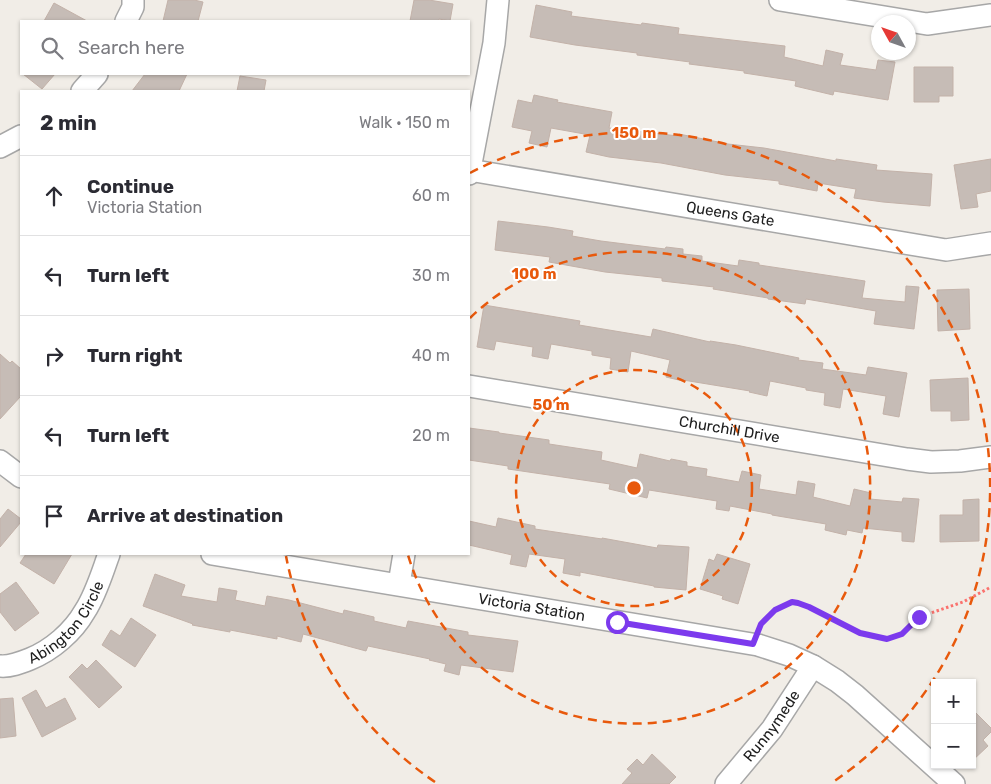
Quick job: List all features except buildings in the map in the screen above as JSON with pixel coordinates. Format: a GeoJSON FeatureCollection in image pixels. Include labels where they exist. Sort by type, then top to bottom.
{"type":"FeatureCollection","features":[{"type":"Feature","properties":{"kind":"street"},"geometry":{"type":"LineString","coordinates":[[126,20],[133,7],[134,0]]}},
{"type":"Feature","properties":{"kind":"street"},"geometry":{"type":"LineString","coordinates":[[470,167],[494,43],[498,0]]}},
{"type":"Feature","properties":{"kind":"street"},"geometry":{"type":"LineString","coordinates":[[780,0],[927,24],[991,14]]}},
{"type":"Feature","properties":{"kind":"street"},"geometry":{"type":"LineString","coordinates":[[83,90],[96,75]]}},
{"type":"Feature","properties":{"kind":"street"},"geometry":{"type":"LineString","coordinates":[[0,147],[20,137]]}},
{"type":"Feature","properties":{"kind":"street","name":"Queens Gate"},"geometry":{"type":"LineString","coordinates":[[470,172],[946,250],[991,242]]}},
{"type":"Feature","properties":{"kind":"street","name":"Churchill Drive"},"geometry":{"type":"LineString","coordinates":[[470,386],[907,459],[931,462],[991,457]]}},
{"type":"Feature","properties":{"kind":"street"},"geometry":{"type":"LineString","coordinates":[[0,461],[20,476]]}},
{"type":"Feature","properties":{"kind":"street","name":"Abington Circle"},"geometry":{"type":"LineString","coordinates":[[0,666],[5,667],[38,656],[60,640],[78,622],[93,596],[109,555]]}},
{"type":"Feature","properties":{"kind":"street","name":"Victoria Station"},"geometry":{"type":"LineString","coordinates":[[218,555],[753,644],[789,655],[813,666],[855,695],[954,784]]}},
{"type":"Feature","properties":{"kind":"street"},"geometry":{"type":"LineString","coordinates":[[399,584],[404,555]]}},
{"type":"Feature","properties":{"kind":"street","name":"Runnymede"},"geometry":{"type":"LineString","coordinates":[[726,784],[772,729],[813,666]]}},
{"type":"Feature","properties":{"kind":"path"},"geometry":{"type":"LineString","coordinates":[[753,644],[761,624],[775,610],[792,602],[809,607],[860,633],[887,639],[902,634],[919,617],[963,602],[991,587]]}},
{"type":"Feature","properties":{"kind":"route"},"geometry":{"type":"LineString","coordinates":[[617,622],[753,644],[761,624],[775,610],[792,602],[809,607],[860,633],[887,639],[902,634],[919,617]]}}]}
